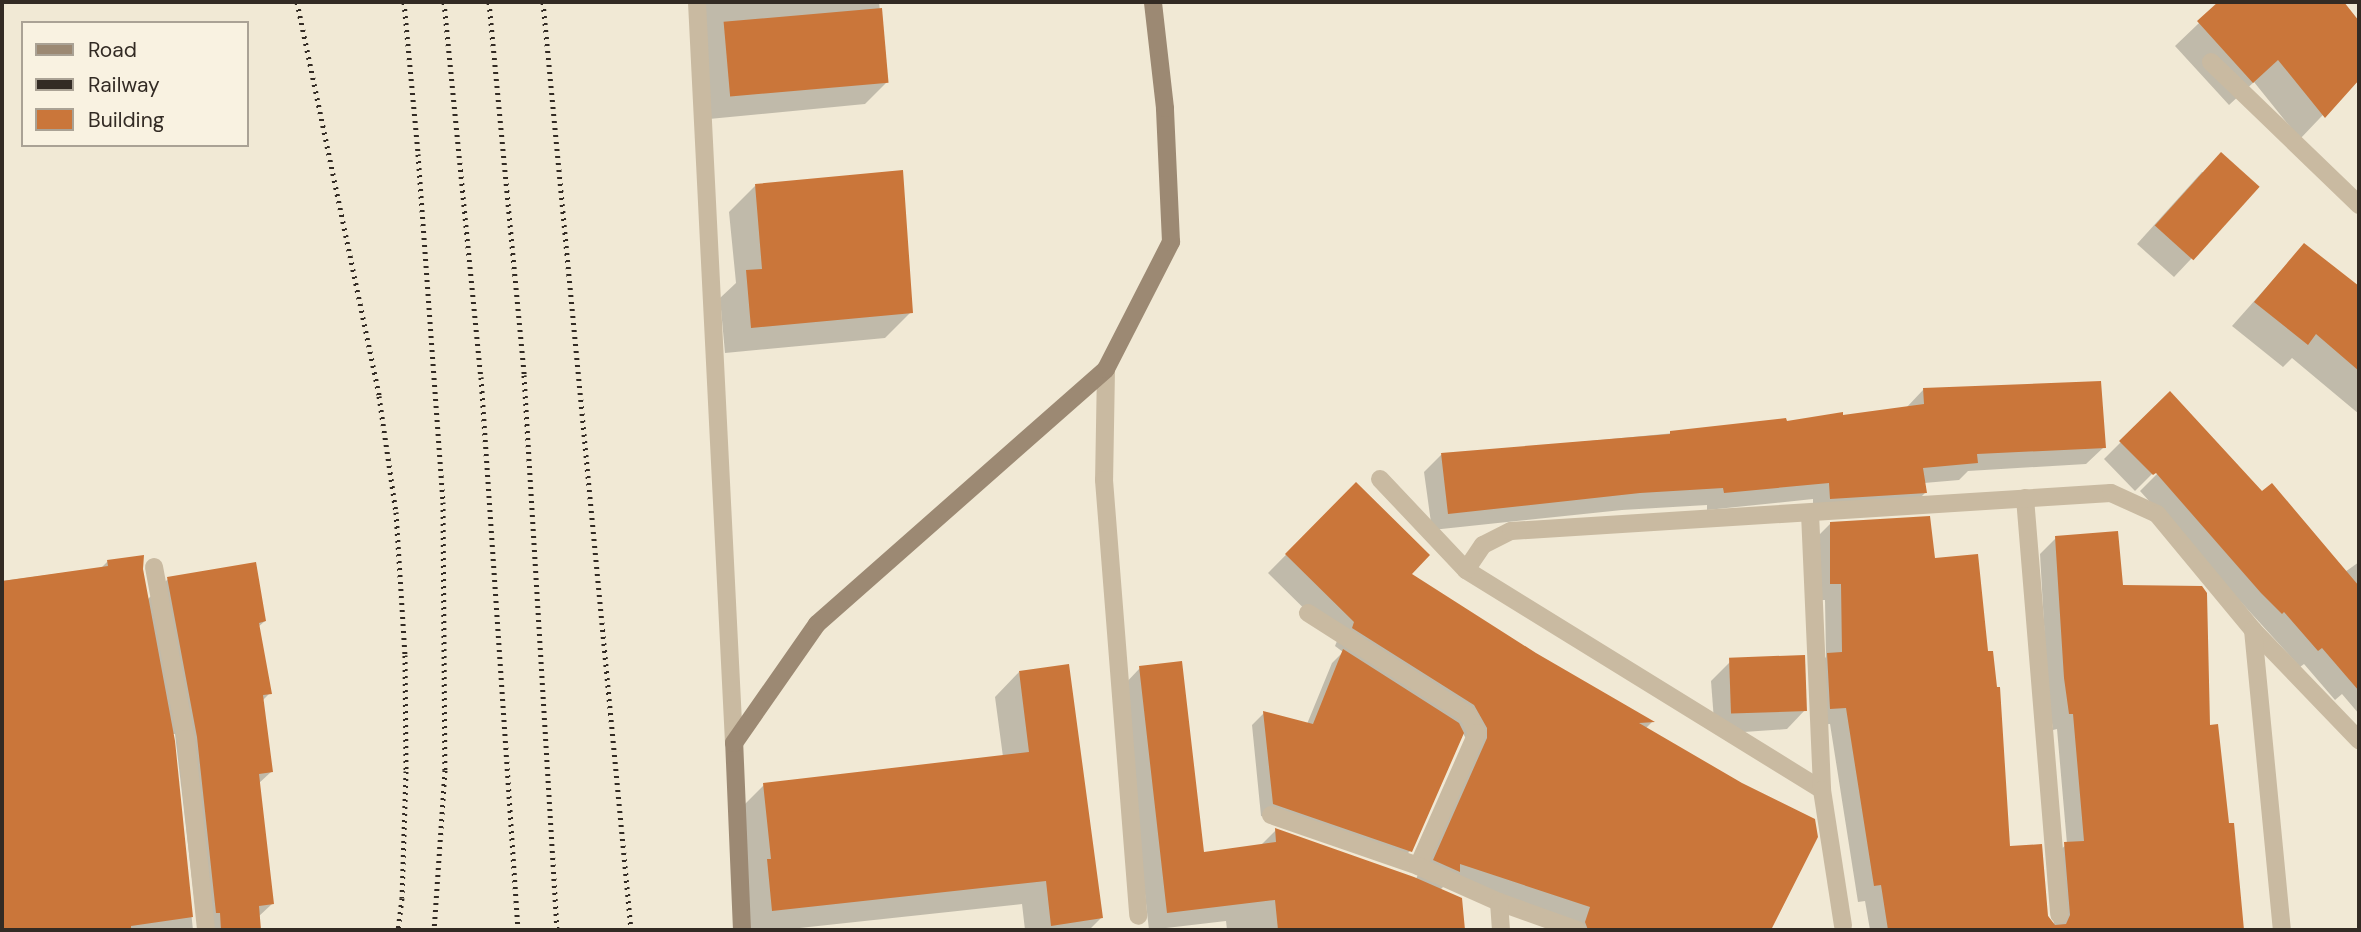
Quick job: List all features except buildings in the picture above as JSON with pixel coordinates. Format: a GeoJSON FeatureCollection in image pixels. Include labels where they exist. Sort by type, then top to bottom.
{"type":"FeatureCollection","features":[{"type":"Feature","properties":{"kind":"street"},"geometry":{"type":"LineString","coordinates":[[697,2],[742,930]]}},
{"type":"Feature","properties":{"kind":"street"},"geometry":{"type":"LineString","coordinates":[[734,743],[817,624],[1106,369],[1171,242],[1165,108],[1153,2]]}},
{"type":"Feature","properties":{"kind":"street"},"geometry":{"type":"LineString","coordinates":[[2211,62],[2359,205]]}},
{"type":"Feature","properties":{"kind":"street"},"geometry":{"type":"LineString","coordinates":[[1106,369],[1104,480],[1138,916]]}},
{"type":"Feature","properties":{"kind":"street"},"geometry":{"type":"LineString","coordinates":[[1380,479],[1466,570],[1822,790]]}},
{"type":"Feature","properties":{"kind":"street"},"geometry":{"type":"LineString","coordinates":[[1466,570],[1483,545],[1511,531],[2111,493],[2157,514],[2253,630],[2359,740]]}},
{"type":"Feature","properties":{"kind":"street"},"geometry":{"type":"LineString","coordinates":[[2025,498],[2059,915]]}},
{"type":"Feature","properties":{"kind":"street"},"geometry":{"type":"LineString","coordinates":[[1810,513],[1822,790],[1843,925]]}},
{"type":"Feature","properties":{"kind":"street"},"geometry":{"type":"LineString","coordinates":[[154,567],[186,739],[206,930]]}},
{"type":"Feature","properties":{"kind":"street"},"geometry":{"type":"LineString","coordinates":[[1308,613],[1468,715],[1477,733],[1418,866]]}},
{"type":"Feature","properties":{"kind":"street"},"geometry":{"type":"LineString","coordinates":[[2253,630],[2282,930]]}},
{"type":"Feature","properties":{"kind":"street"},"geometry":{"type":"LineString","coordinates":[[1271,815],[1418,866],[1499,902],[1577,930]]}},
{"type":"Feature","properties":{"kind":"street"},"geometry":{"type":"LineString","coordinates":[[1499,902],[1501,930]]}},
{"type":"Feature","properties":{"kind":"railway"},"geometry":{"type":"LineString","coordinates":[[297,2],[379,396],[396,512],[405,655],[406,771],[402,898],[398,930]]}},
{"type":"Feature","properties":{"kind":"railway"},"geometry":{"type":"LineString","coordinates":[[404,2],[418,154],[443,502],[445,770],[434,930]]}},
{"type":"Feature","properties":{"kind":"railway"},"geometry":{"type":"LineString","coordinates":[[444,2],[481,377],[518,930]]}},
{"type":"Feature","properties":{"kind":"railway"},"geometry":{"type":"LineString","coordinates":[[489,2],[524,375],[557,930]]}},
{"type":"Feature","properties":{"kind":"railway"},"geometry":{"type":"LineString","coordinates":[[543,2],[631,930]]}}]}
